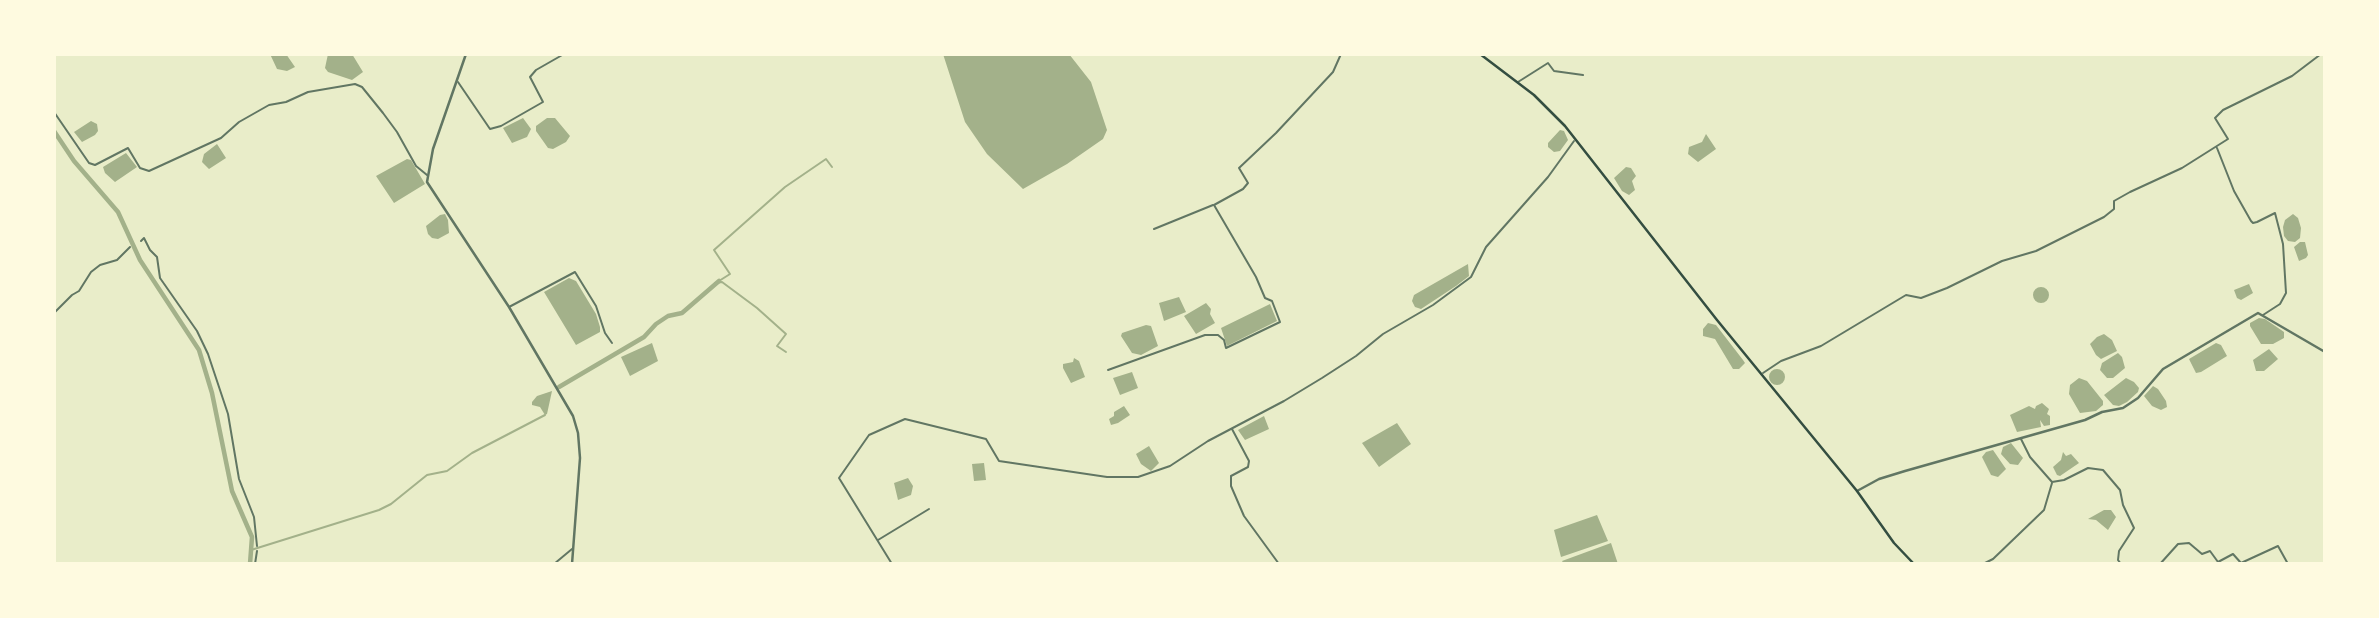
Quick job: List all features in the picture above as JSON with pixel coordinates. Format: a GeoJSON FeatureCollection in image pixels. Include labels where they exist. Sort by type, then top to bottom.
{"type":"FeatureCollection","features":[{"type":"Feature","properties":{"kind":"main road"},"geometry":{"type":"LineString","coordinates":[[1480,54],[1534,95],[1574,140],[1726,332],[1857,491],[1894,543],[1914,564]]}},
{"type":"Feature","properties":{"kind":"street"},"geometry":{"type":"LineString","coordinates":[[466,54],[433,149],[427,182],[509,307],[567,404],[578,433],[580,458],[572,564]]}},
{"type":"Feature","properties":{"kind":"street"},"geometry":{"type":"LineString","coordinates":[[458,81],[490,129],[501,126],[543,102],[530,77],[536,70],[564,54]]}},
{"type":"Feature","properties":{"kind":"street"},"geometry":{"type":"LineString","coordinates":[[1154,229],[1214,205],[1243,189],[1248,183],[1238,168],[1276,133],[1333,72],[1341,54]]}},
{"type":"Feature","properties":{"kind":"street"},"geometry":{"type":"LineString","coordinates":[[1762,373],[1821,346],[1906,295],[1921,298],[1947,288],[2002,261],[2036,251],[2104,217],[2114,209],[2114,201],[2182,168],[2229,138],[2215,118],[2223,110],[2292,76],[2321,54]]}},
{"type":"Feature","properties":{"kind":"street"},"geometry":{"type":"LineString","coordinates":[[1518,82],[1548,63],[1554,71],[1583,75]]}},
{"type":"Feature","properties":{"kind":"street"},"geometry":{"type":"LineString","coordinates":[[54,113],[89,163],[95,165],[128,148],[140,168],[149,171],[221,138],[239,122],[269,105],[286,102],[308,92],[355,84],[362,87],[397,131],[416,166],[428,175]]}},
{"type":"Feature","properties":{"kind":"street"},"geometry":{"type":"LineString","coordinates":[[892,564],[839,478],[869,435],[905,419],[986,439],[999,461],[1107,477],[1138,477],[1170,466],[1322,378],[1383,334],[1433,305],[1471,277],[1486,247],[1548,177],[1574,140]]}},
{"type":"Feature","properties":{"kind":"street"},"geometry":{"type":"LineString","coordinates":[[2217,147],[2234,191],[2251,221],[2257,222],[2275,213],[2283,244],[2286,293],[2280,304],[2262,316]]}},
{"type":"Feature","properties":{"kind":"street"},"geometry":{"type":"LineString","coordinates":[[1108,370],[1205,335],[1218,335],[1224,340],[1226,348],[1280,322],[1272,301],[1265,298],[1256,276],[1214,205]]}},
{"type":"Feature","properties":{"kind":"street"},"geometry":{"type":"LineString","coordinates":[[141,240],[144,238],[157,257],[160,278],[197,331],[208,354],[228,414],[239,479],[254,517],[257,546]]}},
{"type":"Feature","properties":{"kind":"street"},"geometry":{"type":"LineString","coordinates":[[54,313],[79,291],[94,269],[117,260],[130,247]]}},
{"type":"Feature","properties":{"kind":"street"},"geometry":{"type":"LineString","coordinates":[[509,307],[575,272],[596,306],[605,333],[612,343]]}},
{"type":"Feature","properties":{"kind":"street"},"geometry":{"type":"LineString","coordinates":[[1857,491],[1878,479],[2123,408],[2138,398],[2163,369],[2258,313],[2325,352]]}},
{"type":"Feature","properties":{"kind":"street"},"geometry":{"type":"LineString","coordinates":[[1232,428],[1249,461],[1248,467],[1231,476],[1231,486],[1244,516],[1279,564]]}},
{"type":"Feature","properties":{"kind":"street"},"geometry":{"type":"LineString","coordinates":[[2021,438],[2030,457],[2052,482]]}},
{"type":"Feature","properties":{"kind":"street"},"geometry":{"type":"LineString","coordinates":[[2052,482],[2064,480],[2088,468],[2103,470],[2120,490],[2123,505],[2134,528],[2119,551],[2121,564]]}},
{"type":"Feature","properties":{"kind":"street"},"geometry":{"type":"LineString","coordinates":[[1983,564],[1993,559],[2044,510],[2052,482]]}},
{"type":"Feature","properties":{"kind":"street"},"geometry":{"type":"LineString","coordinates":[[877,540],[929,509]]}},
{"type":"Feature","properties":{"kind":"street"},"geometry":{"type":"LineString","coordinates":[[2160,564],[2178,544],[2189,544],[2202,554],[2210,551],[2218,562],[2233,554],[2241,563],[2278,546],[2288,564]]}},
{"type":"Feature","properties":{"kind":"street"},"geometry":{"type":"LineString","coordinates":[[554,564],[572,549]]}},
{"type":"Feature","properties":{"kind":"street"},"geometry":{"type":"LineString","coordinates":[[255,564],[257,551]]}},
{"type":"Feature","properties":{"kind":"shaded area"},"geometry":{"type":"Polygon","coordinates":[[[270,54],[286,54],[295,67],[287,71],[277,69],[270,54]]]}},
{"type":"Feature","properties":{"kind":"shaded area"},"geometry":{"type":"Polygon","coordinates":[[[328,54],[352,54],[363,72],[352,80],[328,72],[325,68],[328,54]]]}},
{"type":"Feature","properties":{"kind":"shaded area"},"geometry":{"type":"Polygon","coordinates":[[[943,54],[1069,54],[1091,82],[1107,130],[1103,139],[1067,164],[1023,189],[987,154],[965,122],[943,54]]]}},
{"type":"Feature","properties":{"kind":"shaded area"},"geometry":{"type":"Polygon","coordinates":[[[523,118],[531,129],[527,137],[512,143],[503,128],[523,118]]]}},
{"type":"Feature","properties":{"kind":"shaded area"},"geometry":{"type":"Polygon","coordinates":[[[547,118],[555,118],[570,136],[566,142],[553,149],[548,148],[536,131],[536,126],[547,118]]]}},
{"type":"Feature","properties":{"kind":"shaded area"},"geometry":{"type":"Polygon","coordinates":[[[91,121],[97,124],[98,131],[82,142],[74,132],[91,121]]]}},
{"type":"Feature","properties":{"kind":"shaded area"},"geometry":{"type":"Polygon","coordinates":[[[1560,130],[1564,131],[1568,140],[1560,151],[1554,152],[1548,147],[1548,143],[1560,130]]]}},
{"type":"Feature","properties":{"kind":"shaded area"},"geometry":{"type":"Polygon","coordinates":[[[1706,134],[1716,149],[1698,162],[1688,154],[1689,147],[1702,142],[1706,134]]]}},
{"type":"Feature","properties":{"kind":"shaded area"},"geometry":{"type":"Polygon","coordinates":[[[217,144],[226,158],[209,169],[202,162],[204,154],[217,144]]]}},
{"type":"Feature","properties":{"kind":"shaded area"},"geometry":{"type":"Polygon","coordinates":[[[126,153],[137,167],[115,182],[105,173],[103,167],[126,153]]]}},
{"type":"Feature","properties":{"kind":"shaded area"},"geometry":{"type":"Polygon","coordinates":[[[407,159],[411,160],[425,184],[394,203],[376,176],[407,159]]]}},
{"type":"Feature","properties":{"kind":"shaded area"},"geometry":{"type":"Polygon","coordinates":[[[1626,167],[1631,168],[1636,176],[1632,181],[1635,190],[1629,195],[1622,191],[1614,178],[1626,167]]]}},
{"type":"Feature","properties":{"kind":"shaded area"},"geometry":{"type":"Polygon","coordinates":[[[445,214],[449,233],[438,239],[432,238],[426,226],[445,214]]]}},
{"type":"Feature","properties":{"kind":"shaded area"},"geometry":{"type":"Polygon","coordinates":[[[2293,214],[2298,218],[2301,228],[2300,238],[2295,242],[2288,241],[2284,236],[2283,227],[2285,220],[2293,214]]]}},
{"type":"Feature","properties":{"kind":"shaded area"},"geometry":{"type":"Polygon","coordinates":[[[2305,242],[2308,255],[2299,261],[2294,247],[2305,242]]]}},
{"type":"Feature","properties":{"kind":"shaded area"},"geometry":{"type":"Polygon","coordinates":[[[1468,264],[1469,276],[1421,309],[1415,307],[1412,301],[1414,295],[1468,264]]]}},
{"type":"Feature","properties":{"kind":"shaded area"},"geometry":{"type":"Polygon","coordinates":[[[569,278],[576,281],[596,314],[600,327],[600,332],[576,345],[544,292],[569,278]]]}},
{"type":"Feature","properties":{"kind":"shaded area"},"geometry":{"type":"Polygon","coordinates":[[[2249,284],[2253,293],[2241,300],[2237,298],[2234,290],[2249,284]]]}},
{"type":"Feature","properties":{"kind":"shaded area"},"geometry":{"type":"Polygon","coordinates":[[[2041,287],[2049,295],[2041,303],[2033,295],[2041,287]]]}},
{"type":"Feature","properties":{"kind":"shaded area"},"geometry":{"type":"Polygon","coordinates":[[[1179,297],[1186,312],[1164,321],[1159,303],[1179,297]]]}},
{"type":"Feature","properties":{"kind":"shaded area"},"geometry":{"type":"Polygon","coordinates":[[[1206,303],[1215,323],[1196,334],[1184,316],[1206,303]]]}},
{"type":"Feature","properties":{"kind":"shaded area"},"geometry":{"type":"Polygon","coordinates":[[[1270,304],[1277,321],[1227,346],[1221,328],[1270,304]]]}},
{"type":"Feature","properties":{"kind":"shaded area"},"geometry":{"type":"Polygon","coordinates":[[[2259,318],[2284,332],[2284,338],[2273,344],[2261,344],[2250,326],[2250,323],[2259,318]]]}},
{"type":"Feature","properties":{"kind":"shaded area"},"geometry":{"type":"Polygon","coordinates":[[[1708,323],[1716,325],[1743,360],[1745,363],[1739,369],[1733,369],[1715,339],[1703,336],[1703,329],[1708,323]]]}},
{"type":"Feature","properties":{"kind":"shaded area"},"geometry":{"type":"Polygon","coordinates":[[[1146,325],[1151,326],[1158,346],[1141,355],[1132,353],[1121,336],[1122,333],[1146,325]]]}},
{"type":"Feature","properties":{"kind":"shaded area"},"geometry":{"type":"Polygon","coordinates":[[[2104,334],[2112,340],[2117,351],[2101,359],[2090,344],[2104,334]]]}},
{"type":"Feature","properties":{"kind":"shaded area"},"geometry":{"type":"Polygon","coordinates":[[[652,343],[658,361],[630,376],[621,357],[652,343]]]}},
{"type":"Feature","properties":{"kind":"shaded area"},"geometry":{"type":"Polygon","coordinates":[[[2216,343],[2221,345],[2227,356],[2196,373],[2189,359],[2216,343]]]}},
{"type":"Feature","properties":{"kind":"shaded area"},"geometry":{"type":"Polygon","coordinates":[[[2269,349],[2278,359],[2264,371],[2256,371],[2253,360],[2269,349]]]}},
{"type":"Feature","properties":{"kind":"shaded area"},"geometry":{"type":"Polygon","coordinates":[[[2118,353],[2125,368],[2113,378],[2107,378],[2100,370],[2102,363],[2118,353]]]}},
{"type":"Feature","properties":{"kind":"shaded area"},"geometry":{"type":"Polygon","coordinates":[[[1074,358],[1079,361],[1085,377],[1071,383],[1063,364],[1073,362],[1074,358]]]}},
{"type":"Feature","properties":{"kind":"shaded area"},"geometry":{"type":"Polygon","coordinates":[[[1774,369],[1780,369],[1785,377],[1783,383],[1774,385],[1769,380],[1769,374],[1774,369]]]}},
{"type":"Feature","properties":{"kind":"shaded area"},"geometry":{"type":"Polygon","coordinates":[[[1132,372],[1138,388],[1120,395],[1113,378],[1132,372]]]}},
{"type":"Feature","properties":{"kind":"shaded area"},"geometry":{"type":"Polygon","coordinates":[[[2079,378],[2087,381],[2103,401],[2103,405],[2096,411],[2080,413],[2069,394],[2070,385],[2079,378]]]}},
{"type":"Feature","properties":{"kind":"shaded area"},"geometry":{"type":"Polygon","coordinates":[[[2126,378],[2134,382],[2139,388],[2138,392],[2127,402],[2119,406],[2113,405],[2104,395],[2126,378]]]}},
{"type":"Feature","properties":{"kind":"shaded area"},"geometry":{"type":"Polygon","coordinates":[[[2153,386],[2166,401],[2167,407],[2161,410],[2152,406],[2144,396],[2153,386]]]}},
{"type":"Feature","properties":{"kind":"shaded area"},"geometry":{"type":"Polygon","coordinates":[[[552,391],[545,415],[540,407],[532,405],[532,402],[537,396],[552,391]]]}},
{"type":"Feature","properties":{"kind":"shaded area"},"geometry":{"type":"Polygon","coordinates":[[[2042,403],[2049,409],[2047,414],[2050,416],[2050,425],[2044,426],[2040,420],[2041,427],[2017,432],[2010,415],[2029,406],[2035,409],[2042,403]]]}},
{"type":"Feature","properties":{"kind":"shaded area"},"geometry":{"type":"Polygon","coordinates":[[[1124,406],[1130,415],[1111,425],[1109,419],[1124,406]]]}},
{"type":"Feature","properties":{"kind":"shaded area"},"geometry":{"type":"Polygon","coordinates":[[[1264,416],[1269,429],[1245,440],[1238,430],[1264,416]]]}},
{"type":"Feature","properties":{"kind":"shaded area"},"geometry":{"type":"Polygon","coordinates":[[[1397,423],[1411,444],[1379,467],[1362,443],[1397,423]]]}},
{"type":"Feature","properties":{"kind":"shaded area"},"geometry":{"type":"Polygon","coordinates":[[[2011,443],[2023,458],[2018,465],[2010,464],[2001,454],[2003,447],[2011,443]]]}},
{"type":"Feature","properties":{"kind":"shaded area"},"geometry":{"type":"Polygon","coordinates":[[[1149,446],[1159,463],[1151,471],[1141,464],[1136,454],[1149,446]]]}},
{"type":"Feature","properties":{"kind":"shaded area"},"geometry":{"type":"Polygon","coordinates":[[[1993,450],[2006,469],[1998,477],[1991,475],[1982,457],[1993,450]]]}},
{"type":"Feature","properties":{"kind":"shaded area"},"geometry":{"type":"Polygon","coordinates":[[[2063,452],[2066,456],[2071,454],[2079,463],[2060,476],[2053,467],[2061,460],[2063,452]]]}},
{"type":"Feature","properties":{"kind":"shaded area"},"geometry":{"type":"Polygon","coordinates":[[[984,463],[986,480],[974,481],[972,464],[984,463]]]}},
{"type":"Feature","properties":{"kind":"shaded area"},"geometry":{"type":"Polygon","coordinates":[[[908,478],[913,486],[911,495],[898,500],[894,483],[908,478]]]}},
{"type":"Feature","properties":{"kind":"shaded area"},"geometry":{"type":"Polygon","coordinates":[[[2104,510],[2111,510],[2116,517],[2108,530],[2096,520],[2088,519],[2104,510]]]}},
{"type":"Feature","properties":{"kind":"shaded area"},"geometry":{"type":"Polygon","coordinates":[[[1597,515],[1608,541],[1561,557],[1554,530],[1597,515]]]}},
{"type":"Feature","properties":{"kind":"shaded area"},"geometry":{"type":"Polygon","coordinates":[[[1611,543],[1618,564],[1564,564],[1562,561],[1611,543]]]}},
{"type":"Feature","properties":{"kind":"waterway"},"geometry":{"type":"LineString","coordinates":[[54,131],[74,161],[118,212],[140,260],[199,350],[212,393],[232,491],[252,537],[250,564]]}},
{"type":"Feature","properties":{"kind":"waterway"},"geometry":{"type":"LineString","coordinates":[[719,281],[730,274],[714,250],[785,187],[826,159],[832,167]]}},
{"type":"Feature","properties":{"kind":"waterway"},"geometry":{"type":"LineString","coordinates":[[559,387],[644,337],[668,316],[682,313],[719,281]]}},
{"type":"Feature","properties":{"kind":"waterway"},"geometry":{"type":"LineString","coordinates":[[715,283],[722,282],[786,334],[777,346],[786,352]]}},
{"type":"Feature","properties":{"kind":"waterway"},"geometry":{"type":"LineString","coordinates":[[251,550],[379,510],[391,504],[427,475],[447,471],[472,453],[545,415]]}}]}
